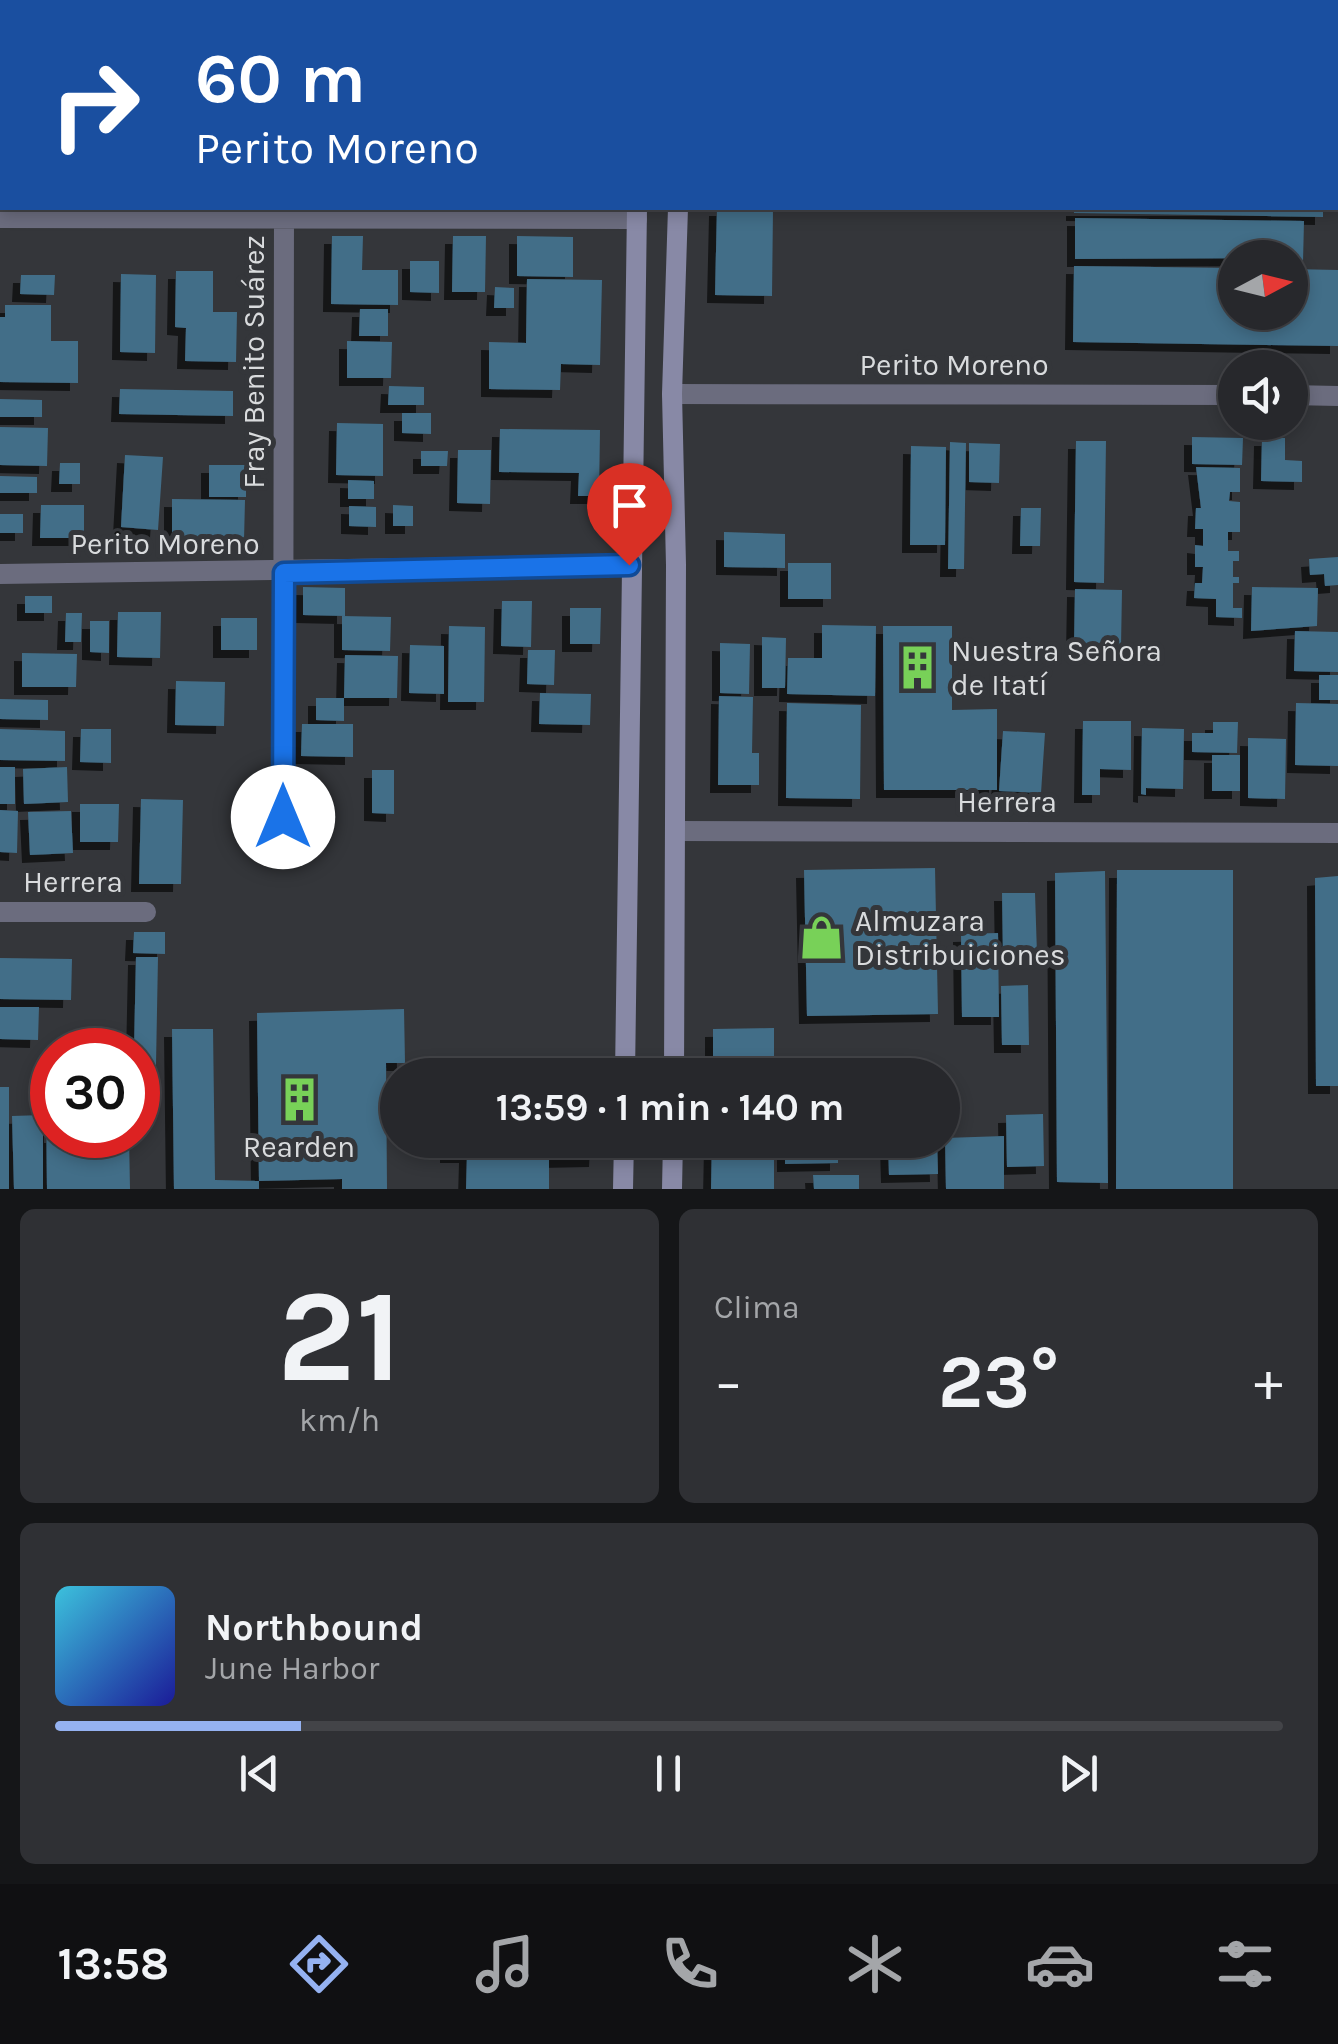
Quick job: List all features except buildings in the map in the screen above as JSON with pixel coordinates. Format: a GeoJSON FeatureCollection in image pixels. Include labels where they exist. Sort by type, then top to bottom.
{"type":"FeatureCollection","features":[{"type":"Feature","properties":{"kind":"main road"},"geometry":{"type":"LineString","coordinates":[[674,1058],[672,394],[678,210]]}},
{"type":"Feature","properties":{"kind":"main road"},"geometry":{"type":"LineString","coordinates":[[624,1058],[637,213]]}},
{"type":"Feature","properties":{"kind":"main road"},"geometry":{"type":"LineString","coordinates":[[624,1158],[624,1189]]}},
{"type":"Feature","properties":{"kind":"main road"},"geometry":{"type":"LineString","coordinates":[[672,1189],[673,1158]]}},
{"type":"Feature","properties":{"kind":"street","name":"Fray Benito Suárez"},"geometry":{"type":"LineString","coordinates":[[283,817],[284,213]]}},
{"type":"Feature","properties":{"kind":"street"},"geometry":{"type":"LineString","coordinates":[[0,218],[637,213]]}},
{"type":"Feature","properties":{"kind":"street","name":"Perito Moreno"},"geometry":{"type":"LineString","coordinates":[[672,394],[1218,396]]}},
{"type":"Feature","properties":{"kind":"street"},"geometry":{"type":"LineString","coordinates":[[1308,396],[1338,396]]}},
{"type":"Feature","properties":{"kind":"street","name":"Perito Moreno"},"geometry":{"type":"LineString","coordinates":[[0,574],[284,573],[629,565]]}},
{"type":"Feature","properties":{"kind":"street","name":"Herrera"},"geometry":{"type":"LineString","coordinates":[[675,831],[1338,833]]}},
{"type":"Feature","properties":{"kind":"street","name":"Herrera"},"geometry":{"type":"LineString","coordinates":[[0,912],[146,912]]}},
{"type":"Feature","properties":{"kind":"place","name":"Nuestra Señora de Itatí"},"geometry":{"type":"Point","coordinates":[918,668]}},
{"type":"Feature","properties":{"kind":"place","name":"Almuzara Distribuiciones"},"geometry":{"type":"Point","coordinates":[822,938]}},
{"type":"Feature","properties":{"kind":"place","name":"Rearden"},"geometry":{"type":"Point","coordinates":[299,1100]}},
{"type":"Feature","properties":{"kind":"route"},"geometry":{"type":"LineString","coordinates":[[283,817],[284,573],[629,565]]}}]}
